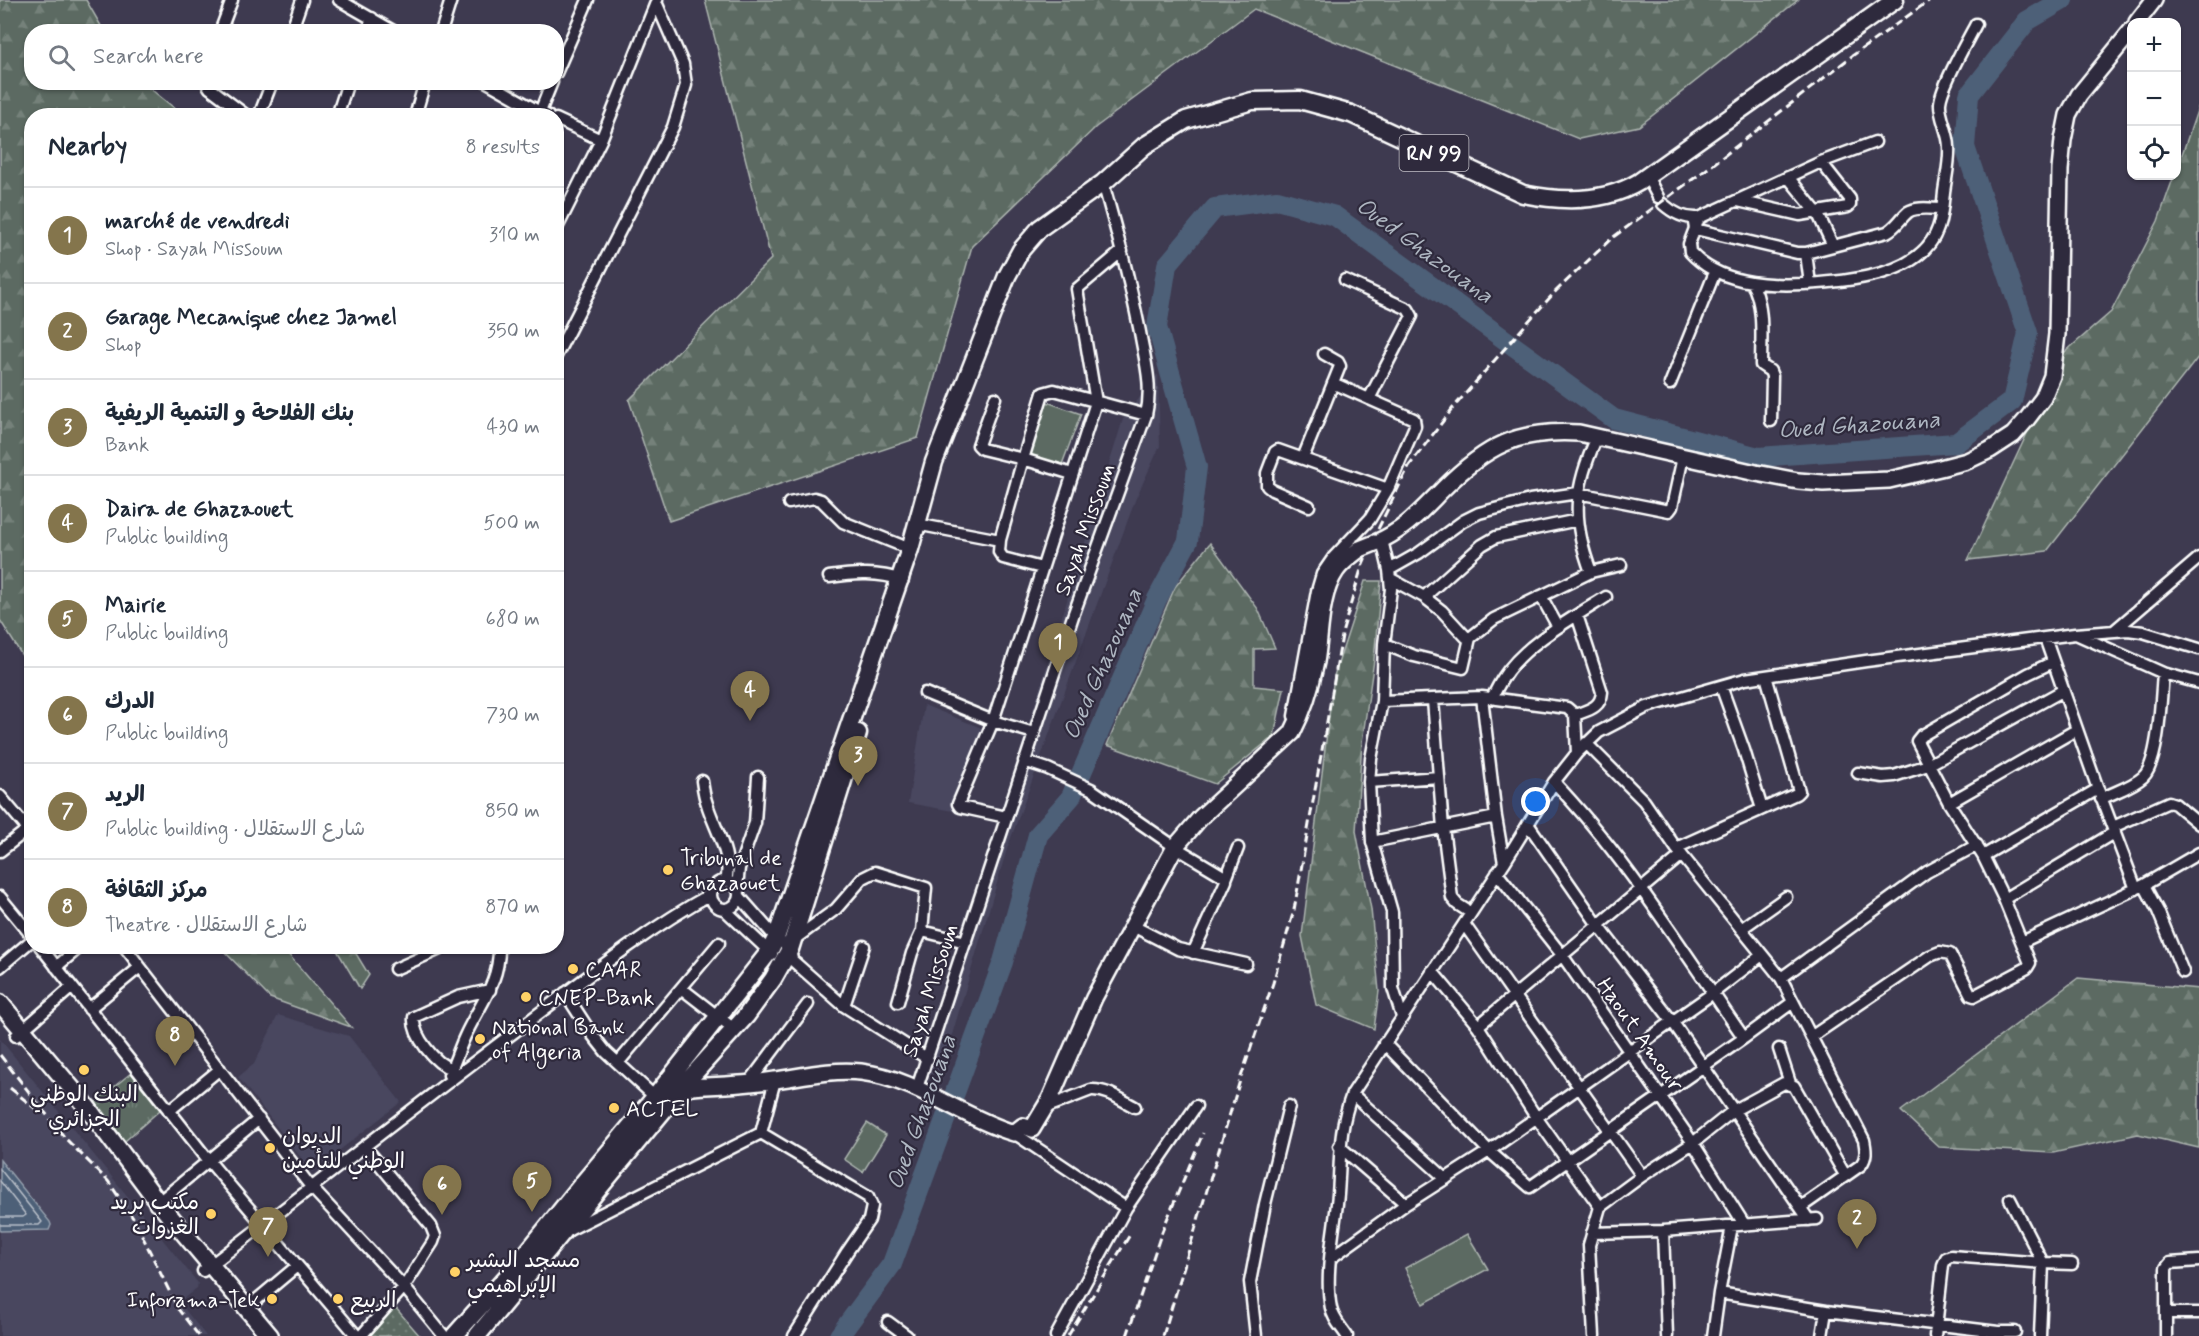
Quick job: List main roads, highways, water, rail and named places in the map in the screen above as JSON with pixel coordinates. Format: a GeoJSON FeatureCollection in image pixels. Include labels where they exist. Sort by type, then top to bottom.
{"type":"FeatureCollection","features":[{"type":"Feature","properties":{"kind":"main road","name":"RN 99"},"geometry":{"type":"LineString","coordinates":[[903,580],[910,549],[994,321],[1007,276],[1021,250],[1040,228],[1103,183],[1144,146],[1186,120],[1252,100],[1300,100],[1351,114],[1523,194],[1550,200],[1577,200],[1605,196],[1630,187],[1647,176],[1895,0]]}},
{"type":"Feature","properties":{"kind":"main road"},"geometry":{"type":"LineString","coordinates":[[2140,18],[2154,0]]}},
{"type":"Feature","properties":{"kind":"main road"},"geometry":{"type":"LineString","coordinates":[[683,1081],[748,1084],[797,1076],[846,1071],[863,1072],[917,1088],[990,1126],[1014,1133],[1023,1126],[1032,1129],[1050,1099],[1094,998],[1175,847],[1201,817],[1279,747],[1292,732],[1302,715],[1330,584],[1335,572],[1360,549],[1379,542],[1418,517],[1444,488],[1486,452],[1507,441],[1553,431],[1579,433],[1798,481],[1823,483],[1888,480],[1967,461],[2013,435],[2043,398],[2052,376],[2057,334],[2060,170],[2068,115],[2079,95],[2127,36]]}},
{"type":"Feature","properties":{"kind":"main road","name":"RN 99"},"geometry":{"type":"LineString","coordinates":[[477,1336],[683,1081],[734,1029],[773,979],[920,524]]}},
{"type":"Feature","properties":{"kind":"main road","name":"RN 99"},"geometry":{"type":"LineString","coordinates":[[454,1336],[513,1270],[655,1097],[683,1081],[719,1016],[784,950]]}},
{"type":"Feature","properties":{"kind":"main road"},"geometry":{"type":"LineString","coordinates":[[0,1003],[19,1033],[207,1268],[256,1336]]}},
{"type":"Feature","properties":{"kind":"main road"},"geometry":{"type":"LineString","coordinates":[[0,1016],[19,1033]]}},
{"type":"Feature","properties":{"kind":"main road"},"geometry":{"type":"LineString","coordinates":[[207,1268],[247,1308],[270,1336]]}},
{"type":"Feature","properties":{"kind":"water"},"geometry":{"type":"Polygon","coordinates":[[[0,1160],[50,1222],[49,1230],[0,1231],[0,1160]]]}},
{"type":"Feature","properties":{"kind":"waterway","name":"Oued Ghazouana"},"geometry":{"type":"LineString","coordinates":[[839,1336],[892,1264],[1003,962],[1038,835],[1071,797],[1157,599],[1188,541],[1197,467],[1157,327],[1167,265],[1215,208],[1277,200],[1335,216],[1614,419],[1758,457],[1956,443],[2012,401],[2028,333],[1965,147],[1969,95],[2027,21],[2063,0]]}},
{"type":"Feature","properties":{"kind":"railway"},"geometry":{"type":"LineString","coordinates":[[1163,1336],[1294,910],[1343,630],[1362,566],[1409,466],[1453,408],[1534,315],[1612,238],[1711,166],[1852,56],[1930,0]]}},
{"type":"Feature","properties":{"kind":"railway"},"geometry":{"type":"LineString","coordinates":[[0,1055],[65,1138],[108,1181],[135,1221],[178,1309],[199,1336]]}},
{"type":"Feature","properties":{"kind":"railway"},"geometry":{"type":"LineString","coordinates":[[10,1088],[36,1109]]}},
{"type":"Feature","properties":{"kind":"railway"},"geometry":{"type":"LineString","coordinates":[[1127,1336],[1161,1234],[1203,1133]]}},
{"type":"Feature","properties":{"kind":"railway"},"geometry":{"type":"LineString","coordinates":[[1068,1336],[1131,1233]]}},
{"type":"Feature","properties":{"kind":"place","name":"marché de vendredi"},"geometry":{"type":"Point","coordinates":[1058,673]}},
{"type":"Feature","properties":{"kind":"place","name":"Daira de Ghazaouet"},"geometry":{"type":"Point","coordinates":[750,721]}},
{"type":"Feature","properties":{"kind":"place","name":"بنك الفلاحة و التنمية الريفية"},"geometry":{"type":"Point","coordinates":[858,786]}},
{"type":"Feature","properties":{"kind":"place","name":"Tribunal de Ghazaouet"},"geometry":{"type":"Point","coordinates":[668,870]}},
{"type":"Feature","properties":{"kind":"place","name":"CAAR"},"geometry":{"type":"Point","coordinates":[573,969]}},
{"type":"Feature","properties":{"kind":"place","name":"CNEP-Bank"},"geometry":{"type":"Point","coordinates":[526,997]}},
{"type":"Feature","properties":{"kind":"place","name":"National Bank of Algeria"},"geometry":{"type":"Point","coordinates":[480,1039]}},
{"type":"Feature","properties":{"kind":"place","name":"مركز الثقافة"},"geometry":{"type":"Point","coordinates":[175,1066]}},
{"type":"Feature","properties":{"kind":"place","name":"البنك الوطني الجزائري"},"geometry":{"type":"Point","coordinates":[84,1070]}},
{"type":"Feature","properties":{"kind":"place","name":"ACTEL"},"geometry":{"type":"Point","coordinates":[614,1108]}},
{"type":"Feature","properties":{"kind":"place","name":"الديوان الوطني للتأمين"},"geometry":{"type":"Point","coordinates":[270,1148]}},
{"type":"Feature","properties":{"kind":"place","name":"Mairie"},"geometry":{"type":"Point","coordinates":[532,1212]}},
{"type":"Feature","properties":{"kind":"place","name":"مكتب بريد الغزوات"},"geometry":{"type":"Point","coordinates":[211,1214]}},
{"type":"Feature","properties":{"kind":"place","name":"الدرك"},"geometry":{"type":"Point","coordinates":[442,1215]}},
{"type":"Feature","properties":{"kind":"place","name":"Garage Mecanique chez Jamel"},"geometry":{"type":"Point","coordinates":[1857,1249]}},
{"type":"Feature","properties":{"kind":"place","name":"الريد"},"geometry":{"type":"Point","coordinates":[268,1257]}},
{"type":"Feature","properties":{"kind":"place","name":"مسجد البشير الإبراهيمي"},"geometry":{"type":"Point","coordinates":[455,1272]}},
{"type":"Feature","properties":{"kind":"place","name":"Inforama-Tek"},"geometry":{"type":"Point","coordinates":[272,1299]}},
{"type":"Feature","properties":{"kind":"place","name":"الربيع"},"geometry":{"type":"Point","coordinates":[338,1299]}}]}
